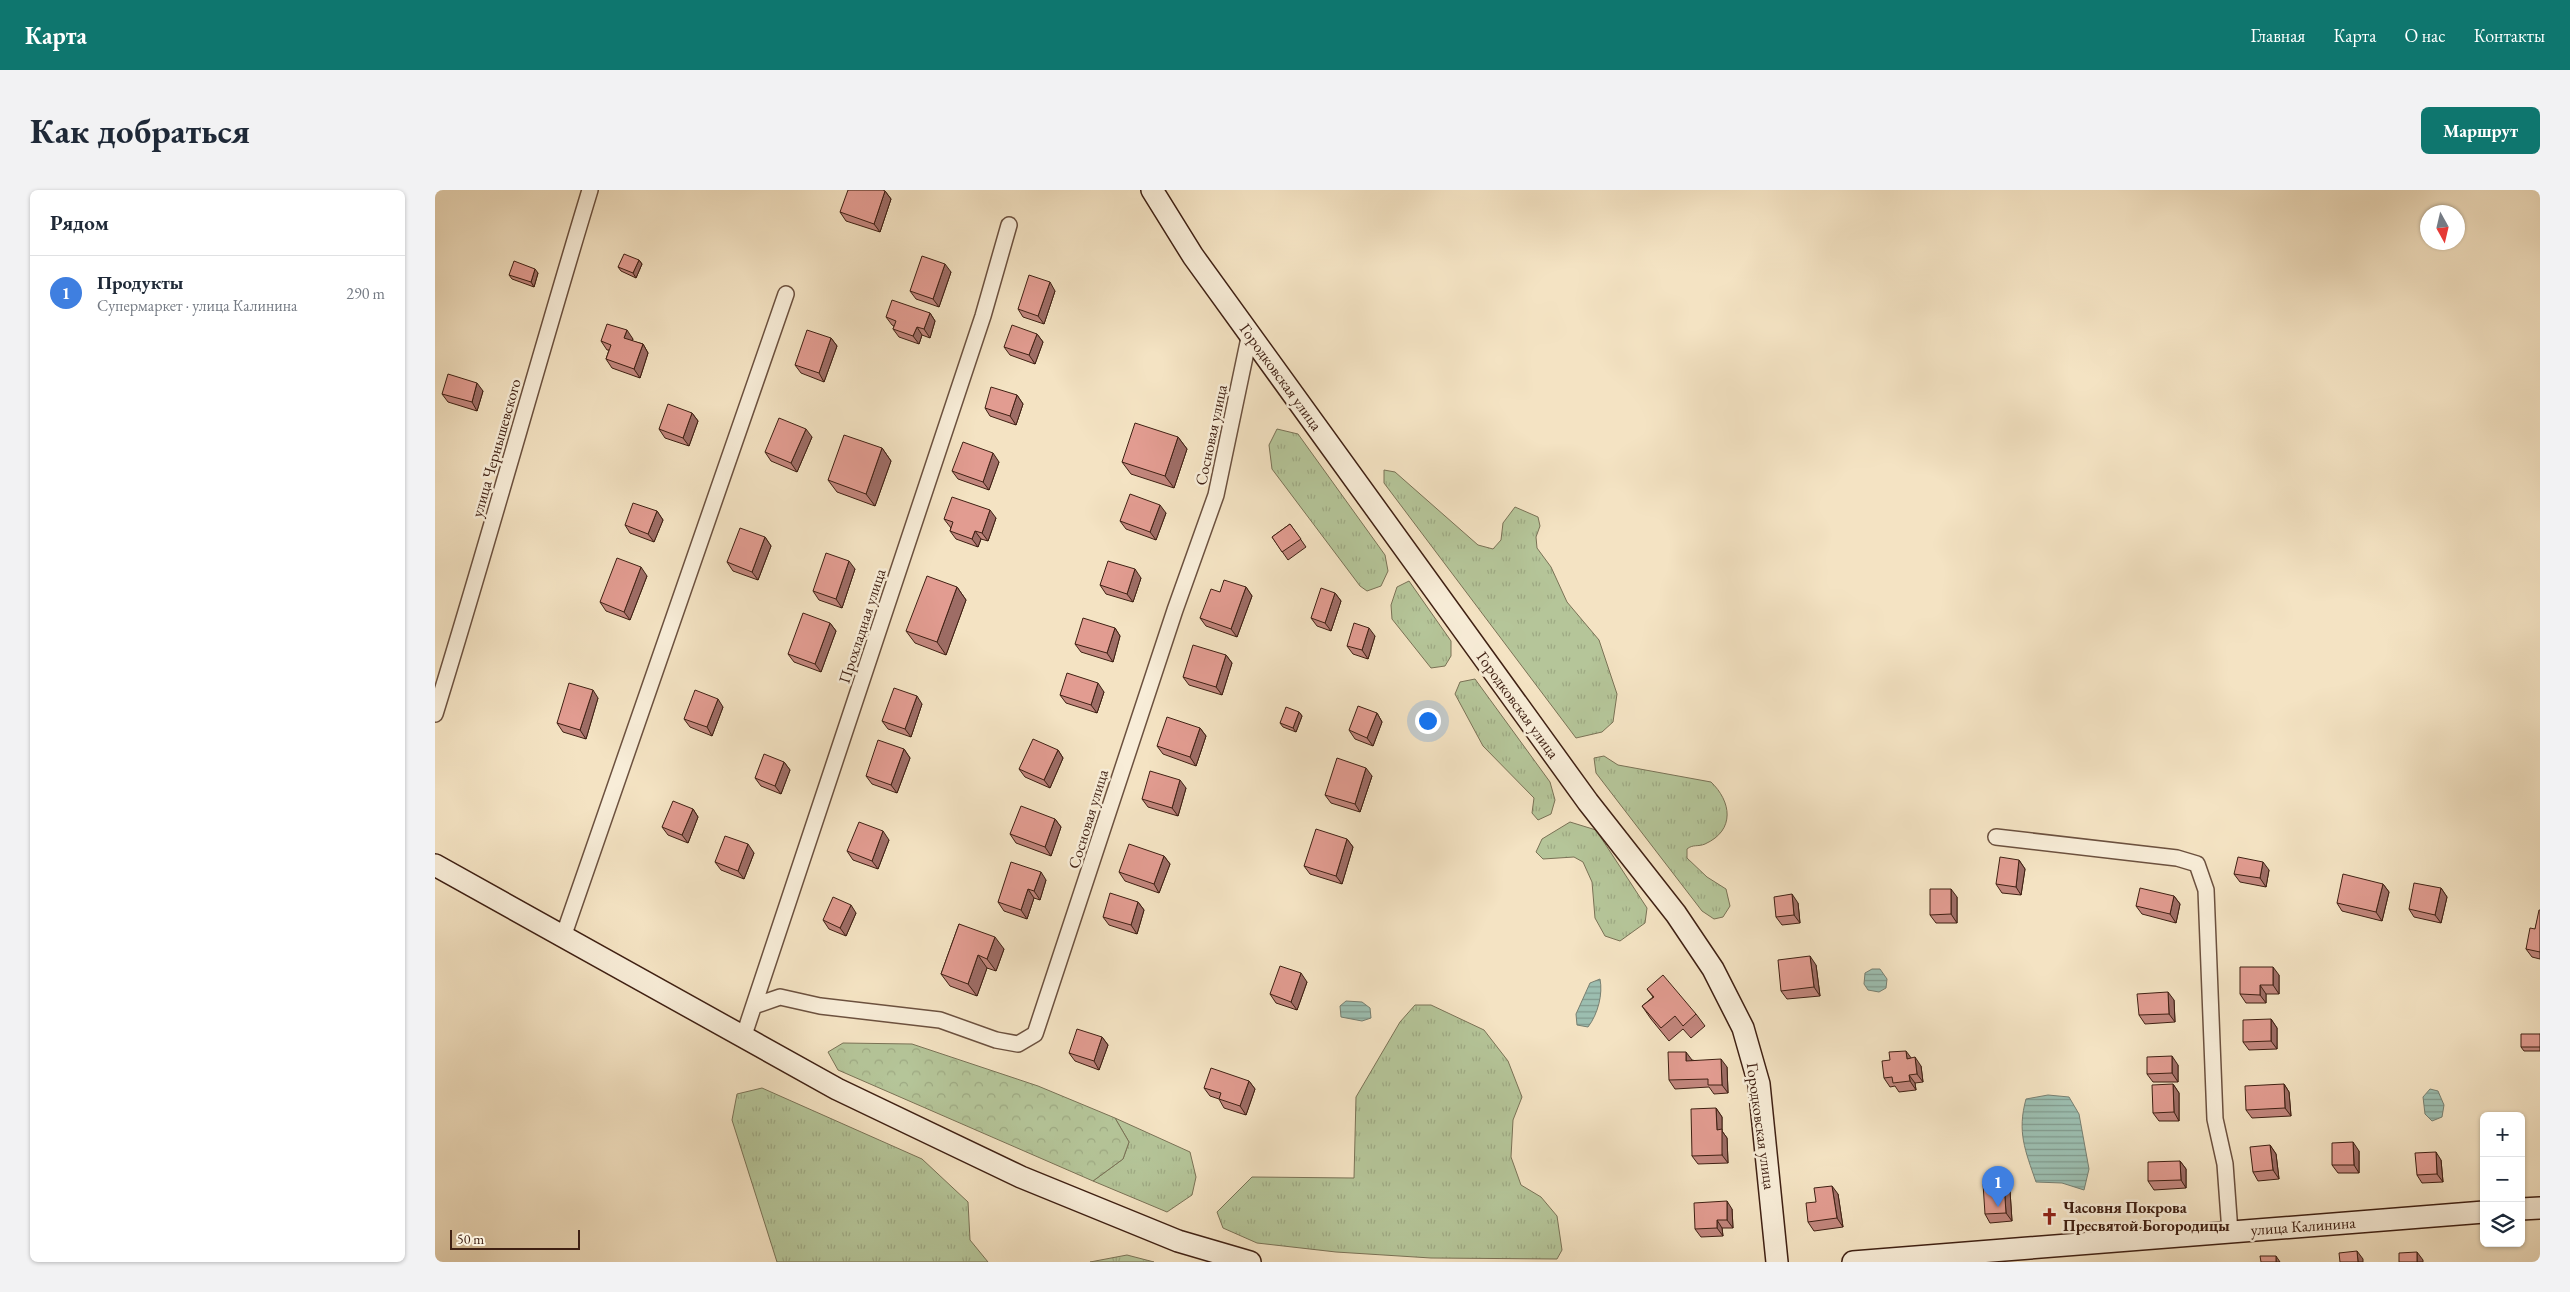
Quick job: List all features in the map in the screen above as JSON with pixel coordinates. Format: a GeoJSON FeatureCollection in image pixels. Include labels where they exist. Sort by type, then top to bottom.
{"type":"FeatureCollection","features":[{"type":"Feature","properties":{"kind":"main road","name":"Городковская улица"},"geometry":{"type":"LineString","coordinates":[[1152,190],[1193,256],[1588,802],[1676,914],[1713,970],[1743,1028],[1759,1084],[1777,1262]]}},
{"type":"Feature","properties":{"kind":"main road"},"geometry":{"type":"LineString","coordinates":[[435,864],[563,937],[649,982],[743,1038],[837,1089],[1021,1177],[1177,1241],[1250,1262]]}},
{"type":"Feature","properties":{"kind":"main road"},"geometry":{"type":"LineString","coordinates":[[2525,1209],[2540,1208]]}},
{"type":"Feature","properties":{"kind":"main road","name":"улица Калинина"},"geometry":{"type":"LineString","coordinates":[[1853,1262],[2480,1212]]}},
{"type":"Feature","properties":{"kind":"street","name":"улица Чернышевского"},"geometry":{"type":"LineString","coordinates":[[435,714],[494,523],[547,332],[590,190]]}},
{"type":"Feature","properties":{"kind":"street","name":"Прохладная улица"},"geometry":{"type":"LineString","coordinates":[[743,1038],[983,316],[1009,225]]}},
{"type":"Feature","properties":{"kind":"street"},"geometry":{"type":"LineString","coordinates":[[563,937],[786,294]]}},
{"type":"Feature","properties":{"kind":"street","name":"Сосновая улица"},"geometry":{"type":"LineString","coordinates":[[754,1006],[780,997],[820,1006],[940,1020],[996,1040],[1018,1044],[1035,1034],[1175,610],[1216,495],[1250,334]]}},
{"type":"Feature","properties":{"kind":"street"},"geometry":{"type":"LineString","coordinates":[[1996,837],[2177,858],[2197,864],[2206,890],[2215,1119],[2225,1164],[2230,1232]]}},
{"type":"Feature","properties":{"kind":"green space"},"geometry":{"type":"Polygon","coordinates":[[[1277,429],[1298,434],[1385,555],[1388,571],[1381,586],[1367,591],[1360,586],[1272,469],[1269,445],[1277,429]]]}},
{"type":"Feature","properties":{"kind":"green space"},"geometry":{"type":"Polygon","coordinates":[[[1384,470],[1395,472],[1478,545],[1493,549],[1501,540],[1503,523],[1515,507],[1538,517],[1540,526],[1536,537],[1537,548],[1551,567],[1567,602],[1599,640],[1617,694],[1613,722],[1602,732],[1576,738],[1384,483],[1384,470]]]}},
{"type":"Feature","properties":{"kind":"green space"},"geometry":{"type":"Polygon","coordinates":[[[1409,581],[1451,641],[1451,656],[1445,666],[1431,668],[1392,619],[1391,605],[1397,587],[1409,581]]]}},
{"type":"Feature","properties":{"kind":"green space"},"geometry":{"type":"Polygon","coordinates":[[[1475,679],[1550,782],[1555,800],[1551,814],[1538,820],[1532,813],[1534,798],[1483,746],[1455,694],[1460,682],[1475,679]]]}},
{"type":"Feature","properties":{"kind":"green space"},"geometry":{"type":"Polygon","coordinates":[[[1604,756],[1618,765],[1711,782],[1718,790],[1726,806],[1726,823],[1722,831],[1715,838],[1705,844],[1687,849],[1687,858],[1707,877],[1726,889],[1730,906],[1723,917],[1714,919],[1702,911],[1596,773],[1594,758],[1604,756]]]}},
{"type":"Feature","properties":{"kind":"green space"},"geometry":{"type":"Polygon","coordinates":[[[1570,822],[1596,830],[1647,908],[1645,923],[1620,941],[1605,936],[1595,918],[1592,882],[1583,862],[1574,857],[1543,859],[1536,852],[1542,839],[1570,822]]]}},
{"type":"Feature","properties":{"kind":"green space"},"geometry":{"type":"Polygon","coordinates":[[[1415,1005],[1431,1005],[1484,1030],[1508,1061],[1522,1097],[1513,1120],[1511,1157],[1521,1185],[1541,1197],[1557,1216],[1562,1250],[1557,1259],[1431,1258],[1336,1252],[1257,1243],[1223,1228],[1217,1212],[1252,1177],[1354,1178],[1356,1097],[1400,1022],[1415,1005]]]}},
{"type":"Feature","properties":{"kind":"green space"},"geometry":{"type":"Polygon","coordinates":[[[843,1043],[912,1044],[1038,1086],[1115,1118],[1129,1142],[1123,1159],[1093,1181],[838,1070],[828,1052],[843,1043]]]}},
{"type":"Feature","properties":{"kind":"green space"},"geometry":{"type":"Polygon","coordinates":[[[762,1088],[922,1159],[968,1202],[970,1240],[988,1262],[777,1262],[732,1120],[737,1094],[762,1088]]]}},
{"type":"Feature","properties":{"kind":"green space"},"geometry":{"type":"Polygon","coordinates":[[[1115,1118],[1190,1152],[1196,1177],[1192,1195],[1167,1212],[1093,1181],[1123,1159],[1129,1142],[1115,1118]]]}},
{"type":"Feature","properties":{"kind":"green space"},"geometry":{"type":"Polygon","coordinates":[[[1127,1255],[1154,1262],[1090,1262],[1127,1255]]]}},
{"type":"Feature","properties":{"kind":"shaded area"},"geometry":{"type":"Polygon","coordinates":[[[1872,969],[1880,969],[1887,979],[1886,988],[1879,992],[1868,990],[1864,984],[1865,973],[1872,969]]]}},
{"type":"Feature","properties":{"kind":"shaded area"},"geometry":{"type":"Polygon","coordinates":[[[1600,979],[1600,997],[1595,1016],[1588,1027],[1577,1025],[1576,1014],[1590,983],[1600,979]]]}},
{"type":"Feature","properties":{"kind":"shaded area"},"geometry":{"type":"Polygon","coordinates":[[[1346,1001],[1362,1002],[1370,1008],[1371,1018],[1362,1021],[1341,1017],[1340,1006],[1346,1001]]]}},
{"type":"Feature","properties":{"kind":"shaded area"},"geometry":{"type":"Polygon","coordinates":[[[2430,1089],[2438,1091],[2444,1105],[2442,1117],[2432,1121],[2425,1114],[2423,1097],[2430,1089]]]}},
{"type":"Feature","properties":{"kind":"shaded area"},"geometry":{"type":"Polygon","coordinates":[[[2048,1095],[2069,1097],[2079,1114],[2089,1169],[2084,1190],[2062,1183],[2036,1182],[2023,1141],[2023,1111],[2026,1099],[2048,1095]]]}},
{"type":"Feature","properties":{"kind":"building"},"geometry":{"type":"Polygon","coordinates":[[[848,190],[885,191],[874,224],[840,212],[848,190]]]}},
{"type":"Feature","properties":{"kind":"building"},"geometry":{"type":"Polygon","coordinates":[[[624,254],[639,260],[633,273],[618,267],[624,254]]]}},
{"type":"Feature","properties":{"kind":"building"},"geometry":{"type":"Polygon","coordinates":[[[922,256],[945,264],[933,299],[910,291],[922,256]]]}},
{"type":"Feature","properties":{"kind":"building"},"geometry":{"type":"Polygon","coordinates":[[[514,261],[535,269],[531,282],[509,275],[514,261]]]}},
{"type":"Feature","properties":{"kind":"building"},"geometry":{"type":"Polygon","coordinates":[[[1029,275],[1050,282],[1038,316],[1018,309],[1029,275]]]}},
{"type":"Feature","properties":{"kind":"building"},"geometry":{"type":"Polygon","coordinates":[[[892,300],[930,313],[924,329],[917,327],[913,336],[893,329],[896,321],[886,317],[892,300]]]}},
{"type":"Feature","properties":{"kind":"building"},"geometry":{"type":"Polygon","coordinates":[[[607,324],[627,330],[624,338],[643,344],[634,369],[606,359],[611,345],[601,341],[607,324]]]}},
{"type":"Feature","properties":{"kind":"building"},"geometry":{"type":"Polygon","coordinates":[[[1012,325],[1037,334],[1029,355],[1004,347],[1012,325]]]}},
{"type":"Feature","properties":{"kind":"building"},"geometry":{"type":"Polygon","coordinates":[[[807,330],[831,338],[819,373],[795,365],[807,330]]]}},
{"type":"Feature","properties":{"kind":"building"},"geometry":{"type":"Polygon","coordinates":[[[448,374],[477,383],[472,402],[442,394],[448,374]]]}},
{"type":"Feature","properties":{"kind":"building"},"geometry":{"type":"Polygon","coordinates":[[[991,387],[1017,395],[1010,416],[985,408],[991,387]]]}},
{"type":"Feature","properties":{"kind":"building"},"geometry":{"type":"Polygon","coordinates":[[[668,404],[692,413],[683,438],[659,429],[668,404]]]}},
{"type":"Feature","properties":{"kind":"building"},"geometry":{"type":"Polygon","coordinates":[[[779,418],[806,429],[791,463],[765,452],[779,418]]]}},
{"type":"Feature","properties":{"kind":"building"},"geometry":{"type":"Polygon","coordinates":[[[1135,423],[1178,437],[1165,476],[1122,462],[1135,423]]]}},
{"type":"Feature","properties":{"kind":"building"},"geometry":{"type":"Polygon","coordinates":[[[844,435],[882,448],[866,494],[828,480],[844,435]]]}},
{"type":"Feature","properties":{"kind":"building"},"geometry":{"type":"Polygon","coordinates":[[[963,442],[993,453],[983,482],[952,471],[963,442]]]}},
{"type":"Feature","properties":{"kind":"building"},"geometry":{"type":"Polygon","coordinates":[[[1130,494],[1160,505],[1150,532],[1120,521],[1130,494]]]}},
{"type":"Feature","properties":{"kind":"building"},"geometry":{"type":"Polygon","coordinates":[[[952,497],[990,510],[982,533],[975,531],[972,539],[950,531],[953,522],[944,519],[952,497]]]}},
{"type":"Feature","properties":{"kind":"building"},"geometry":{"type":"Polygon","coordinates":[[[633,503],[657,511],[648,534],[625,525],[633,503]]]}},
{"type":"Feature","properties":{"kind":"building"},"geometry":{"type":"Polygon","coordinates":[[[1290,524],[1301,539],[1282,552],[1272,537],[1290,524]]]}},
{"type":"Feature","properties":{"kind":"building"},"geometry":{"type":"Polygon","coordinates":[[[740,528],[765,537],[752,572],[727,562],[740,528]]]}},
{"type":"Feature","properties":{"kind":"building"},"geometry":{"type":"Polygon","coordinates":[[[826,553],[849,561],[836,599],[813,591],[826,553]]]}},
{"type":"Feature","properties":{"kind":"building"},"geometry":{"type":"Polygon","coordinates":[[[617,558],[641,567],[624,612],[600,602],[617,558]]]}},
{"type":"Feature","properties":{"kind":"building"},"geometry":{"type":"Polygon","coordinates":[[[1108,561],[1135,569],[1127,594],[1100,585],[1108,561]]]}},
{"type":"Feature","properties":{"kind":"building"},"geometry":{"type":"Polygon","coordinates":[[[927,576],[957,587],[937,642],[906,631],[927,576]]]}},
{"type":"Feature","properties":{"kind":"building"},"geometry":{"type":"Polygon","coordinates":[[[1224,580],[1246,587],[1231,629],[1200,618],[1211,589],[1220,592],[1224,580]]]}},
{"type":"Feature","properties":{"kind":"building"},"geometry":{"type":"Polygon","coordinates":[[[1321,588],[1335,593],[1325,623],[1311,618],[1321,588]]]}},
{"type":"Feature","properties":{"kind":"building"},"geometry":{"type":"Polygon","coordinates":[[[803,613],[830,623],[815,664],[788,654],[803,613]]]}},
{"type":"Feature","properties":{"kind":"building"},"geometry":{"type":"Polygon","coordinates":[[[1083,618],[1115,628],[1107,653],[1075,644],[1083,618]]]}},
{"type":"Feature","properties":{"kind":"building"},"geometry":{"type":"Polygon","coordinates":[[[1354,623],[1369,628],[1362,650],[1347,646],[1354,623]]]}},
{"type":"Feature","properties":{"kind":"building"},"geometry":{"type":"Polygon","coordinates":[[[1193,645],[1226,655],[1216,687],[1183,677],[1193,645]]]}},
{"type":"Feature","properties":{"kind":"building"},"geometry":{"type":"Polygon","coordinates":[[[1067,673],[1098,683],[1091,705],[1060,695],[1067,673]]]}},
{"type":"Feature","properties":{"kind":"building"},"geometry":{"type":"Polygon","coordinates":[[[569,683],[593,690],[580,730],[557,723],[569,683]]]}},
{"type":"Feature","properties":{"kind":"building"},"geometry":{"type":"Polygon","coordinates":[[[894,688],[917,696],[905,729],[882,721],[894,688]]]}},
{"type":"Feature","properties":{"kind":"building"},"geometry":{"type":"Polygon","coordinates":[[[695,690],[718,699],[707,727],[684,719],[695,690]]]}},
{"type":"Feature","properties":{"kind":"building"},"geometry":{"type":"Polygon","coordinates":[[[1358,706],[1377,713],[1367,738],[1349,730],[1358,706]]]}},
{"type":"Feature","properties":{"kind":"building"},"geometry":{"type":"Polygon","coordinates":[[[1286,707],[1299,712],[1293,728],[1280,723],[1286,707]]]}},
{"type":"Feature","properties":{"kind":"building"},"geometry":{"type":"Polygon","coordinates":[[[1167,717],[1200,728],[1190,757],[1157,746],[1167,717]]]}},
{"type":"Feature","properties":{"kind":"building"},"geometry":{"type":"Polygon","coordinates":[[[1033,739],[1058,750],[1044,780],[1019,769],[1033,739]]]}},
{"type":"Feature","properties":{"kind":"building"},"geometry":{"type":"Polygon","coordinates":[[[878,740],[904,749],[891,785],[866,776],[878,740]]]}},
{"type":"Feature","properties":{"kind":"building"},"geometry":{"type":"Polygon","coordinates":[[[764,754],[784,762],[775,786],[755,778],[764,754]]]}},
{"type":"Feature","properties":{"kind":"building"},"geometry":{"type":"Polygon","coordinates":[[[1337,758],[1366,768],[1355,804],[1325,795],[1337,758]]]}},
{"type":"Feature","properties":{"kind":"building"},"geometry":{"type":"Polygon","coordinates":[[[1150,771],[1180,780],[1172,808],[1142,799],[1150,771]]]}},
{"type":"Feature","properties":{"kind":"building"},"geometry":{"type":"Polygon","coordinates":[[[673,801],[693,809],[682,835],[662,827],[673,801]]]}},
{"type":"Feature","properties":{"kind":"building"},"geometry":{"type":"Polygon","coordinates":[[[1021,806],[1055,819],[1045,847],[1010,834],[1021,806]]]}},
{"type":"Feature","properties":{"kind":"building"},"geometry":{"type":"Polygon","coordinates":[[[859,822],[883,831],[872,861],[847,851],[859,822]]]}},
{"type":"Feature","properties":{"kind":"building"},"geometry":{"type":"Polygon","coordinates":[[[1316,829],[1347,839],[1336,876],[1304,866],[1316,829]]]}},
{"type":"Feature","properties":{"kind":"building"},"geometry":{"type":"Polygon","coordinates":[[[725,836],[748,844],[738,871],[715,862],[725,836]]]}},
{"type":"Feature","properties":{"kind":"building"},"geometry":{"type":"Polygon","coordinates":[[[1129,844],[1164,856],[1154,884],[1119,872],[1129,844]]]}},
{"type":"Feature","properties":{"kind":"building"},"geometry":{"type":"Polygon","coordinates":[[[2000,857],[2019,860],[2016,887],[1996,884],[2000,857]]]}},
{"type":"Feature","properties":{"kind":"building"},"geometry":{"type":"Polygon","coordinates":[[[2238,857],[2263,862],[2260,878],[2234,874],[2238,857]]]}},
{"type":"Feature","properties":{"kind":"building"},"geometry":{"type":"Polygon","coordinates":[[[1011,862],[1041,872],[1034,891],[1028,889],[1021,910],[998,902],[1011,862]]]}},
{"type":"Feature","properties":{"kind":"building"},"geometry":{"type":"Polygon","coordinates":[[[2343,874],[2383,884],[2376,912],[2337,903],[2343,874]]]}},
{"type":"Feature","properties":{"kind":"building"},"geometry":{"type":"Polygon","coordinates":[[[2414,883],[2441,888],[2435,915],[2409,909],[2414,883]]]}},
{"type":"Feature","properties":{"kind":"building"},"geometry":{"type":"Polygon","coordinates":[[[2140,888],[2174,896],[2170,914],[2136,906],[2140,888]]]}},
{"type":"Feature","properties":{"kind":"building"},"geometry":{"type":"Polygon","coordinates":[[[1930,889],[1951,889],[1951,914],[1930,915],[1930,889]]]}},
{"type":"Feature","properties":{"kind":"building"},"geometry":{"type":"Polygon","coordinates":[[[1110,893],[1138,902],[1131,925],[1103,917],[1110,893]]]}},
{"type":"Feature","properties":{"kind":"building"},"geometry":{"type":"Polygon","coordinates":[[[1792,894],[1794,915],[1776,917],[1774,897],[1792,894]]]}},
{"type":"Feature","properties":{"kind":"building"},"geometry":{"type":"Polygon","coordinates":[[[833,897],[851,905],[840,928],[823,920],[833,897]]]}},
{"type":"Feature","properties":{"kind":"building"},"geometry":{"type":"Polygon","coordinates":[[[2539,910],[2540,952],[2526,949],[2530,928],[2535,929],[2539,910]]]}},
{"type":"Feature","properties":{"kind":"building"},"geometry":{"type":"Polygon","coordinates":[[[959,924],[995,937],[987,959],[978,955],[968,984],[941,974],[959,924]]]}},
{"type":"Feature","properties":{"kind":"building"},"geometry":{"type":"Polygon","coordinates":[[[1810,956],[1814,987],[1781,991],[1778,960],[1810,956]]]}},
{"type":"Feature","properties":{"kind":"building"},"geometry":{"type":"Polygon","coordinates":[[[1280,966],[1301,973],[1291,1002],[1270,994],[1280,966]]]}},
{"type":"Feature","properties":{"kind":"building"},"geometry":{"type":"Polygon","coordinates":[[[2240,967],[2273,967],[2273,985],[2260,985],[2260,995],[2240,994],[2240,967]]]}},
{"type":"Feature","properties":{"kind":"building"},"geometry":{"type":"Polygon","coordinates":[[[1663,975],[1696,1014],[1683,1026],[1675,1016],[1661,1028],[1642,1006],[1654,997],[1647,989],[1663,975]]]}},
{"type":"Feature","properties":{"kind":"building"},"geometry":{"type":"Polygon","coordinates":[[[2168,992],[2169,1014],[2139,1015],[2137,994],[2168,992]]]}},
{"type":"Feature","properties":{"kind":"building"},"geometry":{"type":"Polygon","coordinates":[[[2271,1019],[2271,1041],[2243,1042],[2243,1020],[2271,1019]]]}},
{"type":"Feature","properties":{"kind":"building"},"geometry":{"type":"Polygon","coordinates":[[[1077,1029],[1102,1037],[1094,1061],[1069,1053],[1077,1029]]]}},
{"type":"Feature","properties":{"kind":"building"},"geometry":{"type":"Polygon","coordinates":[[[2521,1034],[2540,1034],[2540,1047],[2521,1047],[2521,1034]]]}},
{"type":"Feature","properties":{"kind":"building"},"geometry":{"type":"Polygon","coordinates":[[[1906,1051],[1907,1059],[1915,1057],[1917,1074],[1909,1075],[1910,1081],[1893,1083],[1892,1077],[1884,1078],[1882,1061],[1890,1060],[1889,1052],[1906,1051]]]}},
{"type":"Feature","properties":{"kind":"building"},"geometry":{"type":"Polygon","coordinates":[[[1668,1052],[1686,1052],[1686,1061],[1721,1059],[1722,1085],[1708,1085],[1708,1079],[1669,1080],[1668,1052]]]}},
{"type":"Feature","properties":{"kind":"building"},"geometry":{"type":"Polygon","coordinates":[[[2172,1056],[2172,1073],[2147,1074],[2147,1057],[2172,1056]]]}},
{"type":"Feature","properties":{"kind":"building"},"geometry":{"type":"Polygon","coordinates":[[[1211,1068],[1249,1081],[1240,1106],[1219,1099],[1221,1093],[1204,1088],[1211,1068]]]}},
{"type":"Feature","properties":{"kind":"building"},"geometry":{"type":"Polygon","coordinates":[[[2173,1084],[2174,1112],[2153,1113],[2152,1085],[2173,1084]]]}},
{"type":"Feature","properties":{"kind":"building"},"geometry":{"type":"Polygon","coordinates":[[[2284,1084],[2285,1108],[2246,1110],[2245,1086],[2284,1084]]]}},
{"type":"Feature","properties":{"kind":"building"},"geometry":{"type":"Polygon","coordinates":[[[1716,1108],[1717,1130],[1722,1129],[1722,1155],[1692,1156],[1691,1109],[1716,1108]]]}},
{"type":"Feature","properties":{"kind":"building"},"geometry":{"type":"Polygon","coordinates":[[[2353,1142],[2354,1165],[2332,1165],[2332,1143],[2353,1142]]]}},
{"type":"Feature","properties":{"kind":"building"},"geometry":{"type":"Polygon","coordinates":[[[2270,1145],[2273,1170],[2253,1172],[2250,1147],[2270,1145]]]}},
{"type":"Feature","properties":{"kind":"building"},"geometry":{"type":"Polygon","coordinates":[[[2436,1152],[2437,1174],[2417,1175],[2415,1153],[2436,1152]]]}},
{"type":"Feature","properties":{"kind":"building"},"geometry":{"type":"Polygon","coordinates":[[[2180,1161],[2181,1180],[2148,1181],[2148,1162],[2180,1161]]]}},
{"type":"Feature","properties":{"kind":"building"},"geometry":{"type":"Polygon","coordinates":[[[2004,1183],[2006,1213],[1985,1214],[1983,1184],[2004,1183]]]}},
{"type":"Feature","properties":{"kind":"building"},"geometry":{"type":"Polygon","coordinates":[[[1832,1186],[1837,1218],[1808,1222],[1806,1203],[1816,1202],[1814,1188],[1832,1186]]]}},
{"type":"Feature","properties":{"kind":"building"},"geometry":{"type":"Polygon","coordinates":[[[1727,1201],[1727,1220],[1717,1220],[1717,1228],[1695,1229],[1694,1203],[1727,1201]]]}},
{"type":"Feature","properties":{"kind":"building"},"geometry":{"type":"Polygon","coordinates":[[[2357,1251],[2358,1262],[2340,1262],[2339,1253],[2357,1251]]]}},
{"type":"Feature","properties":{"kind":"building"},"geometry":{"type":"Polygon","coordinates":[[[2417,1252],[2417,1262],[2399,1262],[2399,1253],[2417,1252]]]}},
{"type":"Feature","properties":{"kind":"building"},"geometry":{"type":"Polygon","coordinates":[[[2260,1256],[2276,1256],[2276,1262],[2261,1262],[2260,1256]]]}},
{"type":"Feature","properties":{"kind":"place","name":"Продукты"},"geometry":{"type":"Point","coordinates":[1998,1207]}},
{"type":"Feature","properties":{"kind":"place","name":"Часовня Покрова Пресвятой Богородицы"},"geometry":{"type":"Point","coordinates":[2049,1216]}}]}
